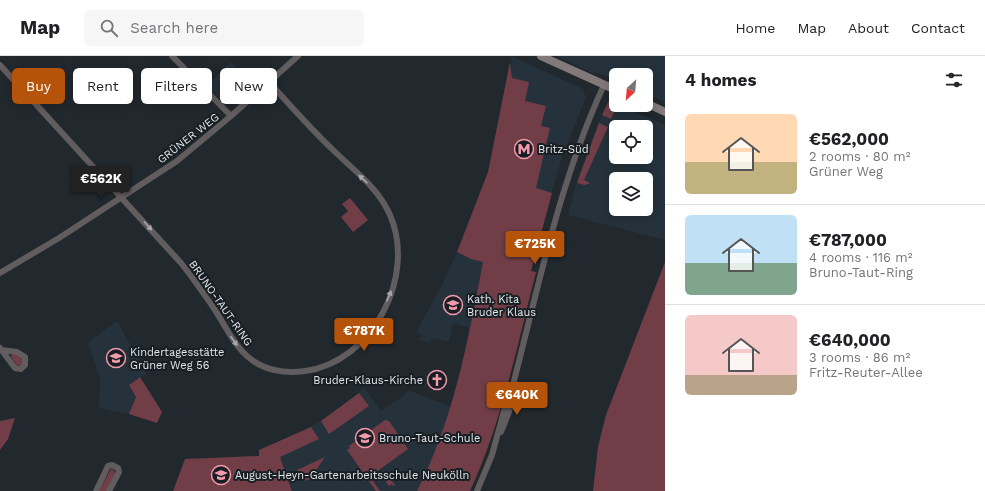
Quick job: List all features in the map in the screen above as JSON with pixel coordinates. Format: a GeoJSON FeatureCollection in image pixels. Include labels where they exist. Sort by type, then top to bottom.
{"type":"FeatureCollection","features":[{"type":"Feature","properties":{"kind":"street"},"geometry":{"type":"LineString","coordinates":[[172,56],[232,116]]}},
{"type":"Feature","properties":{"kind":"street","name":"GRÜNER WEG"},"geometry":{"type":"LineString","coordinates":[[277,74],[298,56]]}},
{"type":"Feature","properties":{"kind":"street"},"geometry":{"type":"LineString","coordinates":[[541,56],[609,87]]}},
{"type":"Feature","properties":{"kind":"street","name":"BRUNO-TAUT-RING"},"geometry":{"type":"LineString","coordinates":[[0,65],[181,263],[205,295],[233,341],[253,360],[271,369],[300,371],[328,365],[350,352],[372,329],[393,288],[398,258],[396,231],[388,209],[374,190],[330,148],[277,92]]}},
{"type":"Feature","properties":{"kind":"street"},"geometry":{"type":"LineString","coordinates":[[477,491],[509,412],[513,386],[562,194],[577,150],[604,85]]}},
{"type":"Feature","properties":{"kind":"street","name":"GRÜNER WEG"},"geometry":{"type":"LineString","coordinates":[[0,273],[58,238],[178,161],[245,104]]}},
{"type":"Feature","properties":{"kind":"street"},"geometry":{"type":"LineString","coordinates":[[653,106],[665,112]]}},
{"type":"Feature","properties":{"kind":"street"},"geometry":{"type":"LineString","coordinates":[[96,491],[108,466],[112,464],[118,468],[119,472],[110,491]]}},
{"type":"Feature","properties":{"kind":"shaded area"},"geometry":{"type":"Polygon","coordinates":[[[511,56],[583,89],[586,97],[562,157],[546,212],[531,208],[550,129],[541,126],[545,106],[525,101],[512,78],[511,56]]]}},
{"type":"Feature","properties":{"kind":"shaded area"},"geometry":{"type":"Polygon","coordinates":[[[556,56],[665,56],[665,102],[653,97],[653,68],[609,68],[609,78],[596,72],[595,74],[556,56]]]}},
{"type":"Feature","properties":{"kind":"shaded area"},"geometry":{"type":"Polygon","coordinates":[[[231,62],[237,68],[225,68],[231,62]]]}},
{"type":"Feature","properties":{"kind":"shaded area"},"geometry":{"type":"Polygon","coordinates":[[[510,62],[512,78],[529,82],[525,101],[546,106],[541,126],[550,128],[536,188],[552,193],[531,271],[536,272],[500,411],[470,491],[417,491],[441,436],[458,379],[472,321],[483,262],[471,259],[457,252],[488,172],[510,62]]]}},
{"type":"Feature","properties":{"kind":"shaded area"},"geometry":{"type":"Polygon","coordinates":[[[220,73],[220,98],[212,90],[212,80],[220,73]]]}},
{"type":"Feature","properties":{"kind":"shaded area"},"geometry":{"type":"Polygon","coordinates":[[[609,102],[609,112],[614,112],[611,119],[602,115],[609,102]]]}},
{"type":"Feature","properties":{"kind":"shaded area"},"geometry":{"type":"Polygon","coordinates":[[[609,103],[609,112],[635,112],[665,125],[665,240],[568,215],[579,174],[607,104],[609,103]]]}},
{"type":"Feature","properties":{"kind":"shaded area"},"geometry":{"type":"Polygon","coordinates":[[[599,123],[608,127],[584,180],[590,183],[585,185],[577,183],[599,123]]]}},
{"type":"Feature","properties":{"kind":"shaded area"},"geometry":{"type":"Polygon","coordinates":[[[350,198],[368,220],[353,232],[341,217],[348,211],[342,204],[350,198]]]}},
{"type":"Feature","properties":{"kind":"shaded area","name":"Kath. Kita Bruder Klaus"},"geometry":{"type":"Polygon","coordinates":[[[457,252],[471,259],[483,262],[470,328],[453,323],[449,342],[432,338],[430,343],[419,340],[422,335],[416,332],[439,291],[457,252]]]}},
{"type":"Feature","properties":{"kind":"shaded area"},"geometry":{"type":"Polygon","coordinates":[[[665,262],[665,491],[593,491],[598,447],[606,415],[665,262]]]}},
{"type":"Feature","properties":{"kind":"shaded area","name":"Kindertagesstätte Grüner Weg 56"},"geometry":{"type":"Polygon","coordinates":[[[117,321],[147,374],[138,378],[129,385],[136,397],[129,414],[99,408],[100,378],[88,342],[117,321]]]}},
{"type":"Feature","properties":{"kind":"shaded area"},"geometry":{"type":"Polygon","coordinates":[[[12,354],[19,355],[23,360],[22,365],[17,365],[11,357],[12,354]]]}},
{"type":"Feature","properties":{"kind":"shaded area"},"geometry":{"type":"Polygon","coordinates":[[[140,377],[162,412],[157,423],[129,414],[136,397],[129,385],[140,377]]]}},
{"type":"Feature","properties":{"kind":"shaded area","name":"Bruno-Taut-Schule"},"geometry":{"type":"Polygon","coordinates":[[[364,388],[381,411],[406,394],[408,390],[451,407],[437,450],[417,491],[292,491],[276,444],[328,417],[364,388]]]}},
{"type":"Feature","properties":{"kind":"shaded area"},"geometry":{"type":"Polygon","coordinates":[[[359,393],[369,406],[329,434],[321,421],[359,393]]]}},
{"type":"Feature","properties":{"kind":"shaded area"},"geometry":{"type":"Polygon","coordinates":[[[15,418],[8,439],[0,450],[0,421],[15,418]]]}},
{"type":"Feature","properties":{"kind":"shaded area"},"geometry":{"type":"Polygon","coordinates":[[[385,420],[389,421],[408,449],[372,475],[369,475],[380,491],[376,491],[347,450],[350,448],[349,446],[385,420]]]}},
{"type":"Feature","properties":{"kind":"shaded area","name":"August-Heyn-Gartenarbeitsschule Neukölln"},"geometry":{"type":"Polygon","coordinates":[[[311,427],[319,439],[280,457],[292,491],[173,491],[185,459],[259,456],[259,450],[311,427]]]}},
{"type":"Feature","properties":{"kind":"shaded area"},"geometry":{"type":"Polygon","coordinates":[[[325,457],[310,479],[304,481],[301,480],[297,470],[325,457]]]}},
{"type":"Feature","properties":{"kind":"shaded area"},"geometry":{"type":"Polygon","coordinates":[[[111,469],[114,470],[115,474],[106,491],[99,491],[111,469]]]}},
{"type":"Feature","properties":{"kind":"shaded area"},"geometry":{"type":"Polygon","coordinates":[[[384,471],[395,485],[393,486],[392,484],[389,486],[384,479],[379,482],[376,477],[384,471]]]}},
{"type":"Feature","properties":{"kind":"place","name":"Britz-Süd"},"geometry":{"type":"Point","coordinates":[524,149]}},
{"type":"Feature","properties":{"kind":"place","name":"Kath. Kita Bruder Klaus"},"geometry":{"type":"Point","coordinates":[453,305]}},
{"type":"Feature","properties":{"kind":"place","name":"Kindertagesstätte Grüner Weg 56"},"geometry":{"type":"Point","coordinates":[116,358]}},
{"type":"Feature","properties":{"kind":"place","name":"Bruder-Klaus-Kirche"},"geometry":{"type":"Point","coordinates":[437,380]}},
{"type":"Feature","properties":{"kind":"place","name":"Bruno-Taut-Schule"},"geometry":{"type":"Point","coordinates":[365,438]}},
{"type":"Feature","properties":{"kind":"place","name":"August-Heyn-Gartenarbeitsschule Neukölln"},"geometry":{"type":"Point","coordinates":[221,475]}}]}
